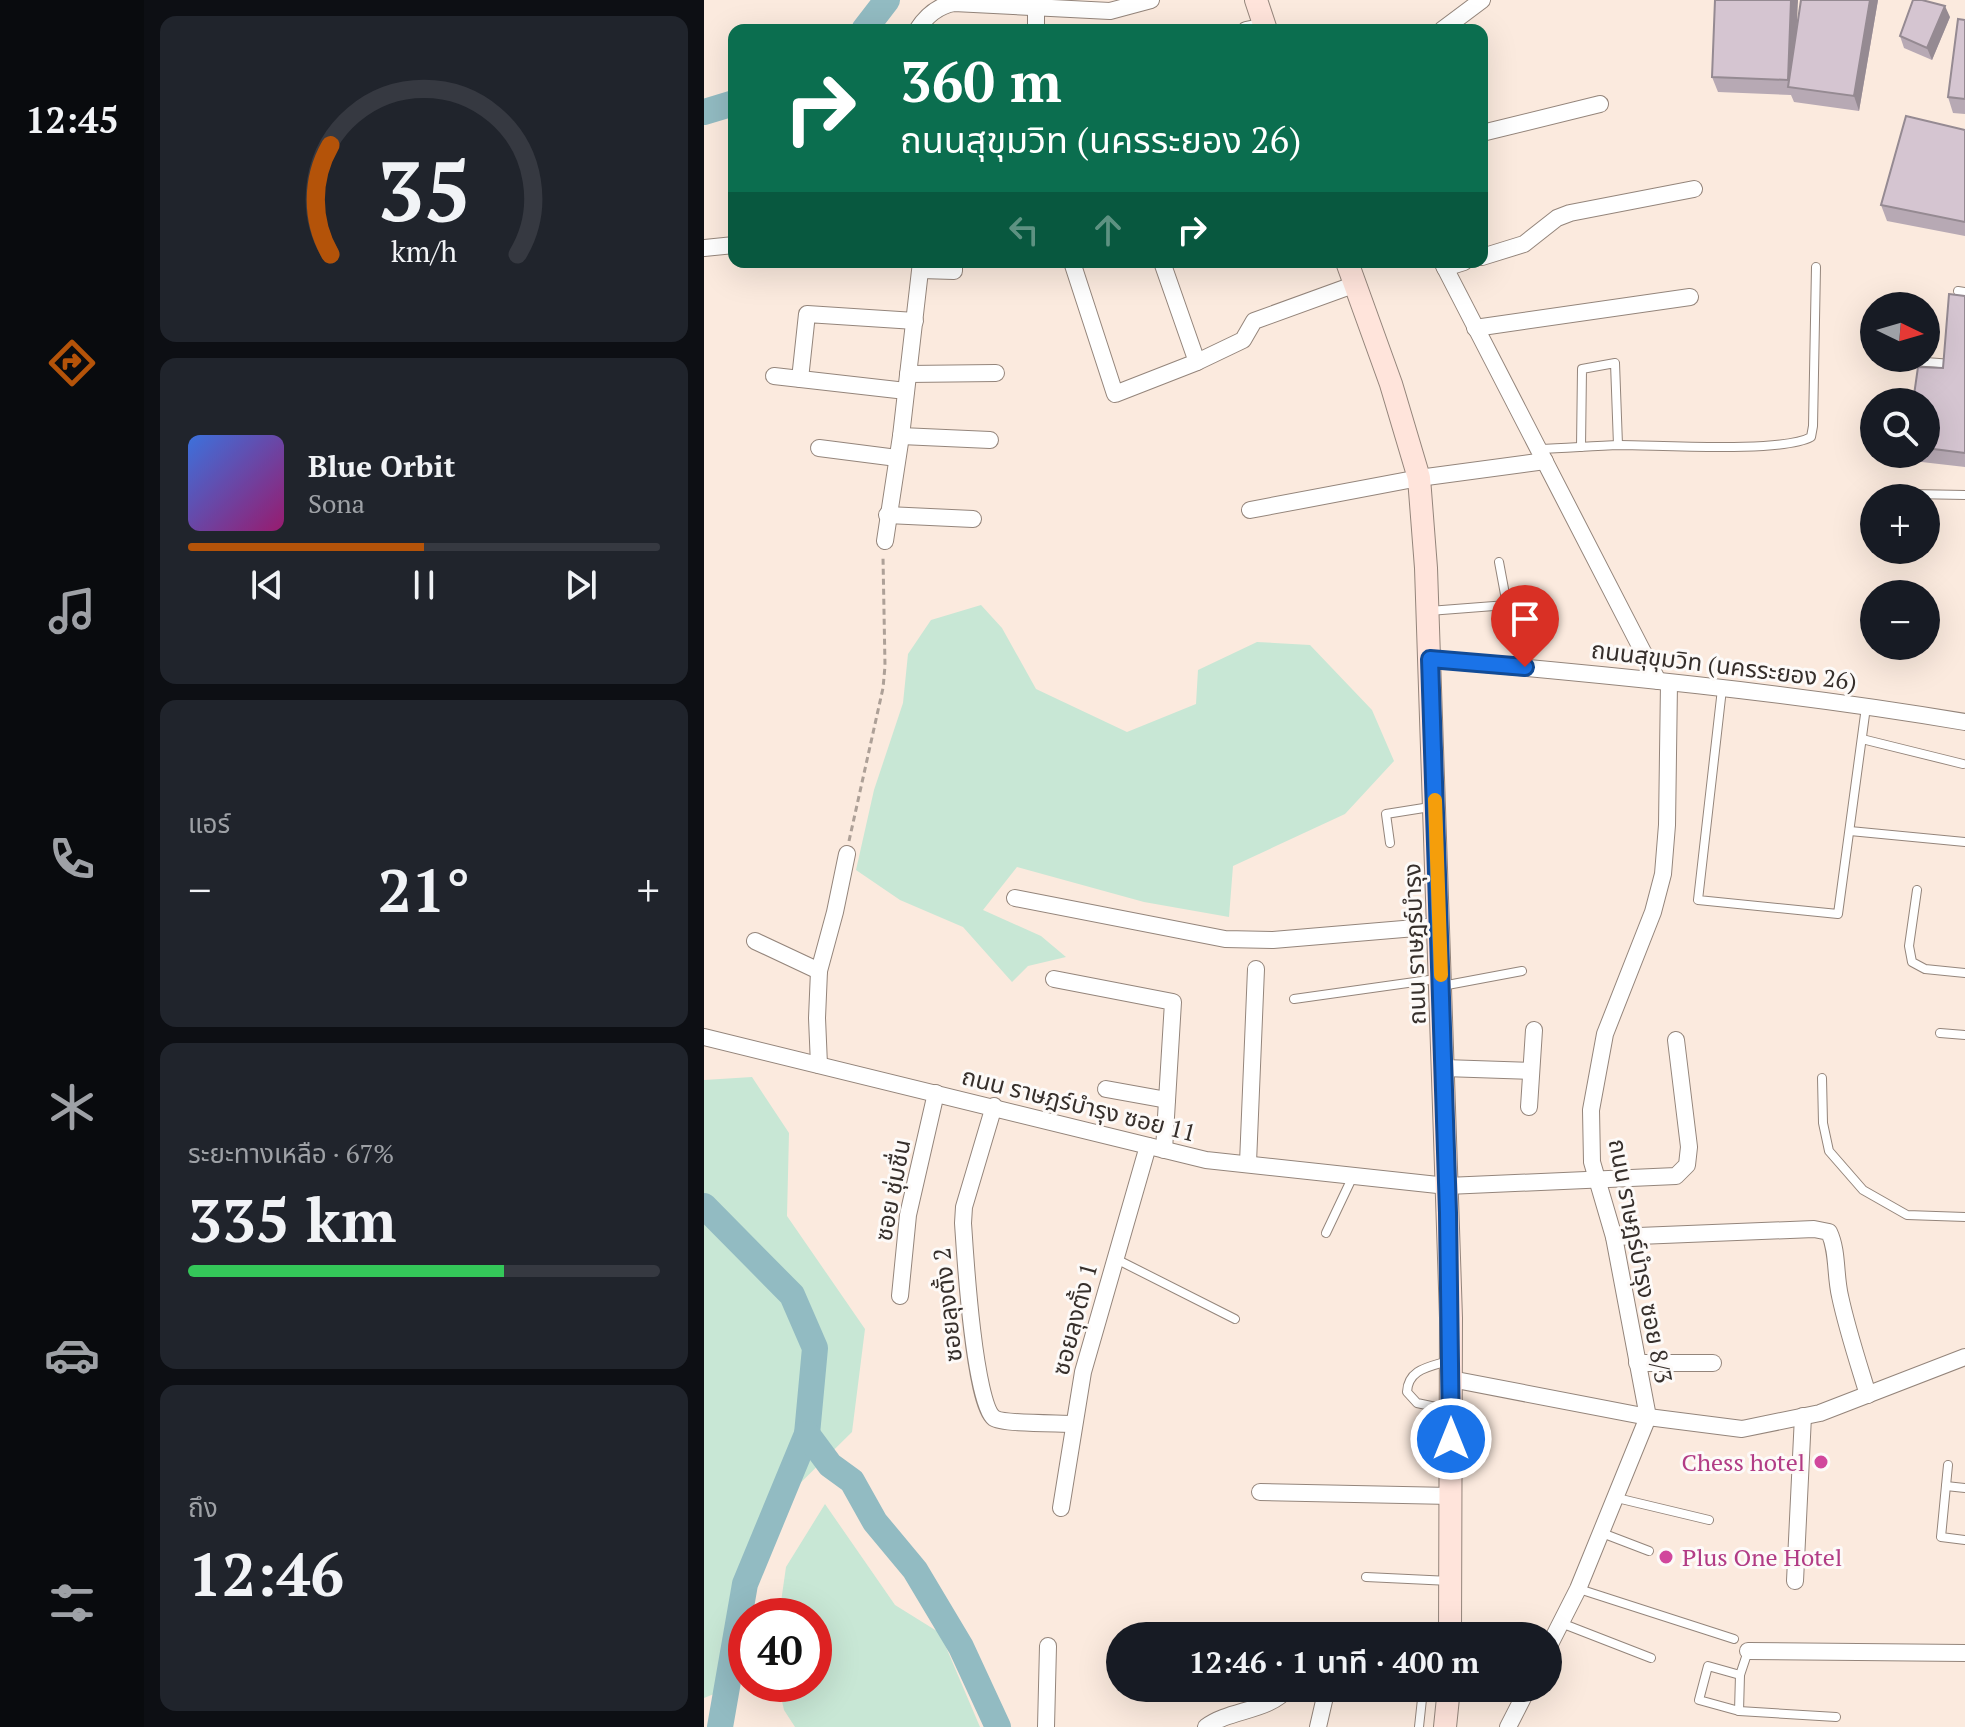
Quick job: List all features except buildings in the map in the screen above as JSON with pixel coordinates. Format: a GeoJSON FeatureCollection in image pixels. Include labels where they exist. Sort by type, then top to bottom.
{"type":"FeatureCollection","features":[{"type":"Feature","properties":{"kind":"street"},"geometry":{"type":"LineString","coordinates":[[921,24],[943,5],[954,3],[1110,11],[1151,0]]}},
{"type":"Feature","properties":{"kind":"street"},"geometry":{"type":"LineString","coordinates":[[1256,0],[1258,24]]}},
{"type":"Feature","properties":{"kind":"street"},"geometry":{"type":"LineString","coordinates":[[1450,24],[1482,0]]}},
{"type":"Feature","properties":{"kind":"street"},"geometry":{"type":"LineString","coordinates":[[1036,7],[1036,24]]}},
{"type":"Feature","properties":{"kind":"street"},"geometry":{"type":"LineString","coordinates":[[1488,132],[1600,104]]}},
{"type":"Feature","properties":{"kind":"street"},"geometry":{"type":"LineString","coordinates":[[1488,255],[1524,244],[1557,218],[1694,189]]}},
{"type":"Feature","properties":{"kind":"street"},"geometry":{"type":"LineString","coordinates":[[704,248],[728,246]]}},
{"type":"Feature","properties":{"kind":"street"},"geometry":{"type":"LineString","coordinates":[[885,541],[921,268]]}},
{"type":"Feature","properties":{"kind":"street"},"geometry":{"type":"LineString","coordinates":[[934,268],[954,271],[954,268]]}},
{"type":"Feature","properties":{"kind":"street"},"geometry":{"type":"LineString","coordinates":[[1074,268],[1115,394],[1243,340],[1254,321],[1356,284]]}},
{"type":"Feature","properties":{"kind":"street"},"geometry":{"type":"LineString","coordinates":[[1164,268],[1197,362]]}},
{"type":"Feature","properties":{"kind":"street","name":"ถนน ราษฎร์บำรุง"},"geometry":{"type":"LineString","coordinates":[[1349,268],[1391,384],[1419,478],[1428,611],[1444,1068],[1451,1369],[1450,1622]]}},
{"type":"Feature","properties":{"kind":"street"},"geometry":{"type":"LineString","coordinates":[[1445,268],[1664,682]]}},
{"type":"Feature","properties":{"kind":"street"},"geometry":{"type":"LineString","coordinates":[[1475,328],[1690,297]]}},
{"type":"Feature","properties":{"kind":"street"},"geometry":{"type":"LineString","coordinates":[[800,379],[807,314],[915,321]]}},
{"type":"Feature","properties":{"kind":"street"},"geometry":{"type":"LineString","coordinates":[[774,376],[907,383],[996,373]]}},
{"type":"Feature","properties":{"kind":"street"},"geometry":{"type":"LineString","coordinates":[[901,436],[990,440]]}},
{"type":"Feature","properties":{"kind":"street"},"geometry":{"type":"LineString","coordinates":[[819,448],[897,458]]}},
{"type":"Feature","properties":{"kind":"street"},"geometry":{"type":"LineString","coordinates":[[1250,510],[1542,455]]}},
{"type":"Feature","properties":{"kind":"street"},"geometry":{"type":"LineString","coordinates":[[887,515],[973,519]]}},
{"type":"Feature","properties":{"kind":"street","name":"ถนนสุขุมวิท (นครระยอง 26)"},"geometry":{"type":"LineString","coordinates":[[1430,659],[1664,682],[1866,706],[1965,722]]}},
{"type":"Feature","properties":{"kind":"street","name":"ถนน ราษฎร์บำรุง ซอย 8/3"},"geometry":{"type":"LineString","coordinates":[[1562,1622],[1617,1498],[1648,1417],[1614,1237],[1592,1162],[1591,1110],[1605,1034],[1653,912],[1663,874],[1667,825],[1664,682]]}},
{"type":"Feature","properties":{"kind":"street"},"geometry":{"type":"LineString","coordinates":[[819,1065],[819,971],[847,854]]}},
{"type":"Feature","properties":{"kind":"street"},"geometry":{"type":"LineString","coordinates":[[1015,898],[1225,939],[1273,940],[1439,926]]}},
{"type":"Feature","properties":{"kind":"street"},"geometry":{"type":"LineString","coordinates":[[755,941],[819,971]]}},
{"type":"Feature","properties":{"kind":"street"},"geometry":{"type":"LineString","coordinates":[[1248,1163],[1256,969]]}},
{"type":"Feature","properties":{"kind":"street","name":"ซอยลุงตั้ง 1"},"geometry":{"type":"LineString","coordinates":[[1054,979],[1173,1002],[1167,1100],[1156,1148],[1115,1258],[1083,1372],[1061,1508]]}},
{"type":"Feature","properties":{"kind":"street"},"geometry":{"type":"LineString","coordinates":[[1529,1107],[1534,1030]]}},
{"type":"Feature","properties":{"kind":"street","name":"ถนน ราษฎร์บำรุง ซอย 11"},"geometry":{"type":"LineString","coordinates":[[704,1037],[1206,1160],[1447,1186],[1676,1176],[1687,1165],[1689,1147],[1676,1040]]}},
{"type":"Feature","properties":{"kind":"street"},"geometry":{"type":"LineString","coordinates":[[1444,1068],[1531,1071]]}},
{"type":"Feature","properties":{"kind":"street"},"geometry":{"type":"LineString","coordinates":[[1106,1089],[1167,1100]]}},
{"type":"Feature","properties":{"kind":"street","name":"ซอย ชุ่มชื่น"},"geometry":{"type":"LineString","coordinates":[[900,1296],[908,1215],[936,1093]]}},
{"type":"Feature","properties":{"kind":"street","name":"ซอยลุงตั้ง 2"},"geometry":{"type":"LineString","coordinates":[[994,1106],[964,1207],[963,1223],[974,1343],[982,1392],[989,1413],[999,1421],[1074,1424]]}},
{"type":"Feature","properties":{"kind":"street"},"geometry":{"type":"LineString","coordinates":[[1614,1237],[1814,1229],[1829,1232],[1834,1245],[1846,1323],[1868,1395]]}},
{"type":"Feature","properties":{"kind":"street"},"geometry":{"type":"LineString","coordinates":[[1451,1369],[1648,1417],[1742,1429],[1803,1416],[1868,1395],[1965,1357]]}},
{"type":"Feature","properties":{"kind":"street"},"geometry":{"type":"LineString","coordinates":[[1637,1363],[1713,1363]]}},
{"type":"Feature","properties":{"kind":"street"},"geometry":{"type":"LineString","coordinates":[[1795,1581],[1803,1416]]}},
{"type":"Feature","properties":{"kind":"street"},"geometry":{"type":"LineString","coordinates":[[1260,1492],[1451,1496]]}},
{"type":"Feature","properties":{"kind":"street"},"geometry":{"type":"LineString","coordinates":[[1046,1727],[1048,1646]]}},
{"type":"Feature","properties":{"kind":"street"},"geometry":{"type":"LineString","coordinates":[[1748,1651],[1965,1653]]}},
{"type":"Feature","properties":{"kind":"street"},"geometry":{"type":"LineString","coordinates":[[1206,1727],[1216,1720],[1269,1702]]}},
{"type":"Feature","properties":{"kind":"street"},"geometry":{"type":"LineString","coordinates":[[1318,1727],[1324,1702]]}},
{"type":"Feature","properties":{"kind":"street"},"geometry":{"type":"LineString","coordinates":[[1445,1727],[1448,1702]]}},
{"type":"Feature","properties":{"kind":"street"},"geometry":{"type":"LineString","coordinates":[[1508,1727],[1521,1702]]}},
{"type":"Feature","properties":{"kind":"lane"},"geometry":{"type":"LineString","coordinates":[[1542,455],[1581,447],[1757,445],[1801,443],[1811,437],[1816,267]]}},
{"type":"Feature","properties":{"kind":"lane"},"geometry":{"type":"LineString","coordinates":[[1581,447],[1582,369],[1615,363],[1618,445]]}},
{"type":"Feature","properties":{"kind":"lane"},"geometry":{"type":"LineString","coordinates":[[1940,363],[1965,365]]}},
{"type":"Feature","properties":{"kind":"lane"},"geometry":{"type":"LineString","coordinates":[[1940,495],[1965,495]]}},
{"type":"Feature","properties":{"kind":"lane"},"geometry":{"type":"LineString","coordinates":[[1499,562],[1507,605],[1525,667]]}},
{"type":"Feature","properties":{"kind":"lane"},"geometry":{"type":"LineString","coordinates":[[1428,611],[1507,605]]}},
{"type":"Feature","properties":{"kind":"lane"},"geometry":{"type":"LineString","coordinates":[[1722,689],[1698,900],[1838,914],[1866,706]]}},
{"type":"Feature","properties":{"kind":"lane"},"geometry":{"type":"LineString","coordinates":[[1862,739],[1963,764]]}},
{"type":"Feature","properties":{"kind":"lane"},"geometry":{"type":"LineString","coordinates":[[1390,843],[1386,814],[1435,807]]}},
{"type":"Feature","properties":{"kind":"lane"},"geometry":{"type":"LineString","coordinates":[[1850,831],[1965,842]]}},
{"type":"Feature","properties":{"kind":"lane"},"geometry":{"type":"LineString","coordinates":[[1917,890],[1909,946],[1912,962],[1925,969],[1965,973]]}},
{"type":"Feature","properties":{"kind":"lane"},"geometry":{"type":"LineString","coordinates":[[1294,999],[1522,971]]}},
{"type":"Feature","properties":{"kind":"lane"},"geometry":{"type":"LineString","coordinates":[[1940,1033],[1965,1035]]}},
{"type":"Feature","properties":{"kind":"lane"},"geometry":{"type":"LineString","coordinates":[[1822,1078],[1823,1123],[1829,1151],[1863,1190],[1907,1215],[1965,1217]]}},
{"type":"Feature","properties":{"kind":"lane"},"geometry":{"type":"LineString","coordinates":[[1326,1233],[1354,1175]]}},
{"type":"Feature","properties":{"kind":"lane"},"geometry":{"type":"LineString","coordinates":[[1115,1258],[1235,1319]]}},
{"type":"Feature","properties":{"kind":"lane"},"geometry":{"type":"LineString","coordinates":[[1451,1369],[1415,1372],[1410,1378],[1407,1392],[1417,1403],[1451,1410]]}},
{"type":"Feature","properties":{"kind":"lane"},"geometry":{"type":"LineString","coordinates":[[1948,1465],[1941,1537],[1965,1540]]}},
{"type":"Feature","properties":{"kind":"lane"},"geometry":{"type":"LineString","coordinates":[[1946,1486],[1965,1488]]}},
{"type":"Feature","properties":{"kind":"lane"},"geometry":{"type":"LineString","coordinates":[[1617,1498],[1709,1520]]}},
{"type":"Feature","properties":{"kind":"lane"},"geometry":{"type":"LineString","coordinates":[[1601,1532],[1649,1551]]}},
{"type":"Feature","properties":{"kind":"lane"},"geometry":{"type":"LineString","coordinates":[[1366,1577],[1450,1581]]}},
{"type":"Feature","properties":{"kind":"lane"},"geometry":{"type":"LineString","coordinates":[[1578,1589],[1734,1639]]}},
{"type":"Feature","properties":{"kind":"lane"},"geometry":{"type":"LineString","coordinates":[[1562,1623],[1651,1658]]}},
{"type":"Feature","properties":{"kind":"lane"},"geometry":{"type":"LineString","coordinates":[[1739,1711],[1740,1675],[1748,1651]]}},
{"type":"Feature","properties":{"kind":"lane"},"geometry":{"type":"LineString","coordinates":[[1740,1675],[1708,1666],[1699,1700],[1739,1711],[1836,1717]]}},
{"type":"Feature","properties":{"kind":"lane"},"geometry":{"type":"LineString","coordinates":[[1419,1727],[1422,1702]]}},
{"type":"Feature","properties":{"kind":"path"},"geometry":{"type":"LineString","coordinates":[[847,854],[884,677],[885,541]]}},
{"type":"Feature","properties":{"kind":"green space"},"geometry":{"type":"Polygon","coordinates":[[[981,605],[1002,628],[1036,689],[1127,732],[1196,704],[1198,670],[1257,642],[1310,645],[1372,710],[1394,761],[1345,814],[1233,866],[1229,917],[1144,902],[1017,867],[983,910],[1041,936],[1066,957],[1028,966],[1012,982],[963,927],[900,900],[856,870],[874,790],[903,703],[908,654],[931,620],[981,605]]]}},
{"type":"Feature","properties":{"kind":"green space"},"geometry":{"type":"Polygon","coordinates":[[[752,1077],[789,1133],[787,1216],[865,1329],[852,1432],[780,1503],[753,1543],[745,1598],[728,1598],[728,1688],[704,1698],[704,1080],[752,1077]]]}},
{"type":"Feature","properties":{"kind":"green space"},"geometry":{"type":"Polygon","coordinates":[[[825,1504],[895,1605],[940,1633],[980,1727],[795,1727],[782,1702],[832,1702],[832,1598],[782,1598],[786,1567],[825,1504]]]}},
{"type":"Feature","properties":{"kind":"waterway"},"geometry":{"type":"LineString","coordinates":[[869,24],[887,0]]}},
{"type":"Feature","properties":{"kind":"waterway"},"geometry":{"type":"LineString","coordinates":[[704,112],[728,105]]}},
{"type":"Feature","properties":{"kind":"waterway"},"geometry":{"type":"LineString","coordinates":[[704,1206],[792,1295],[815,1348],[807,1434],[745,1584],[720,1727]]}},
{"type":"Feature","properties":{"kind":"waterway"},"geometry":{"type":"LineString","coordinates":[[807,1434],[830,1465],[852,1481],[875,1522],[915,1570],[961,1647],[998,1727]]}},
{"type":"Feature","properties":{"kind":"slow traffic"},"geometry":{"type":"LineString","coordinates":[[1435,800],[1441,975]]}},
{"type":"Feature","properties":{"kind":"place","name":"Chess hotel"},"geometry":{"type":"Point","coordinates":[1821,1462]}},
{"type":"Feature","properties":{"kind":"place","name":"Plus One Hotel"},"geometry":{"type":"Point","coordinates":[1666,1557]}},
{"type":"Feature","properties":{"kind":"route"},"geometry":{"type":"LineString","coordinates":[[1451,1439],[1451,1318],[1430,659],[1525,667]]}}]}
